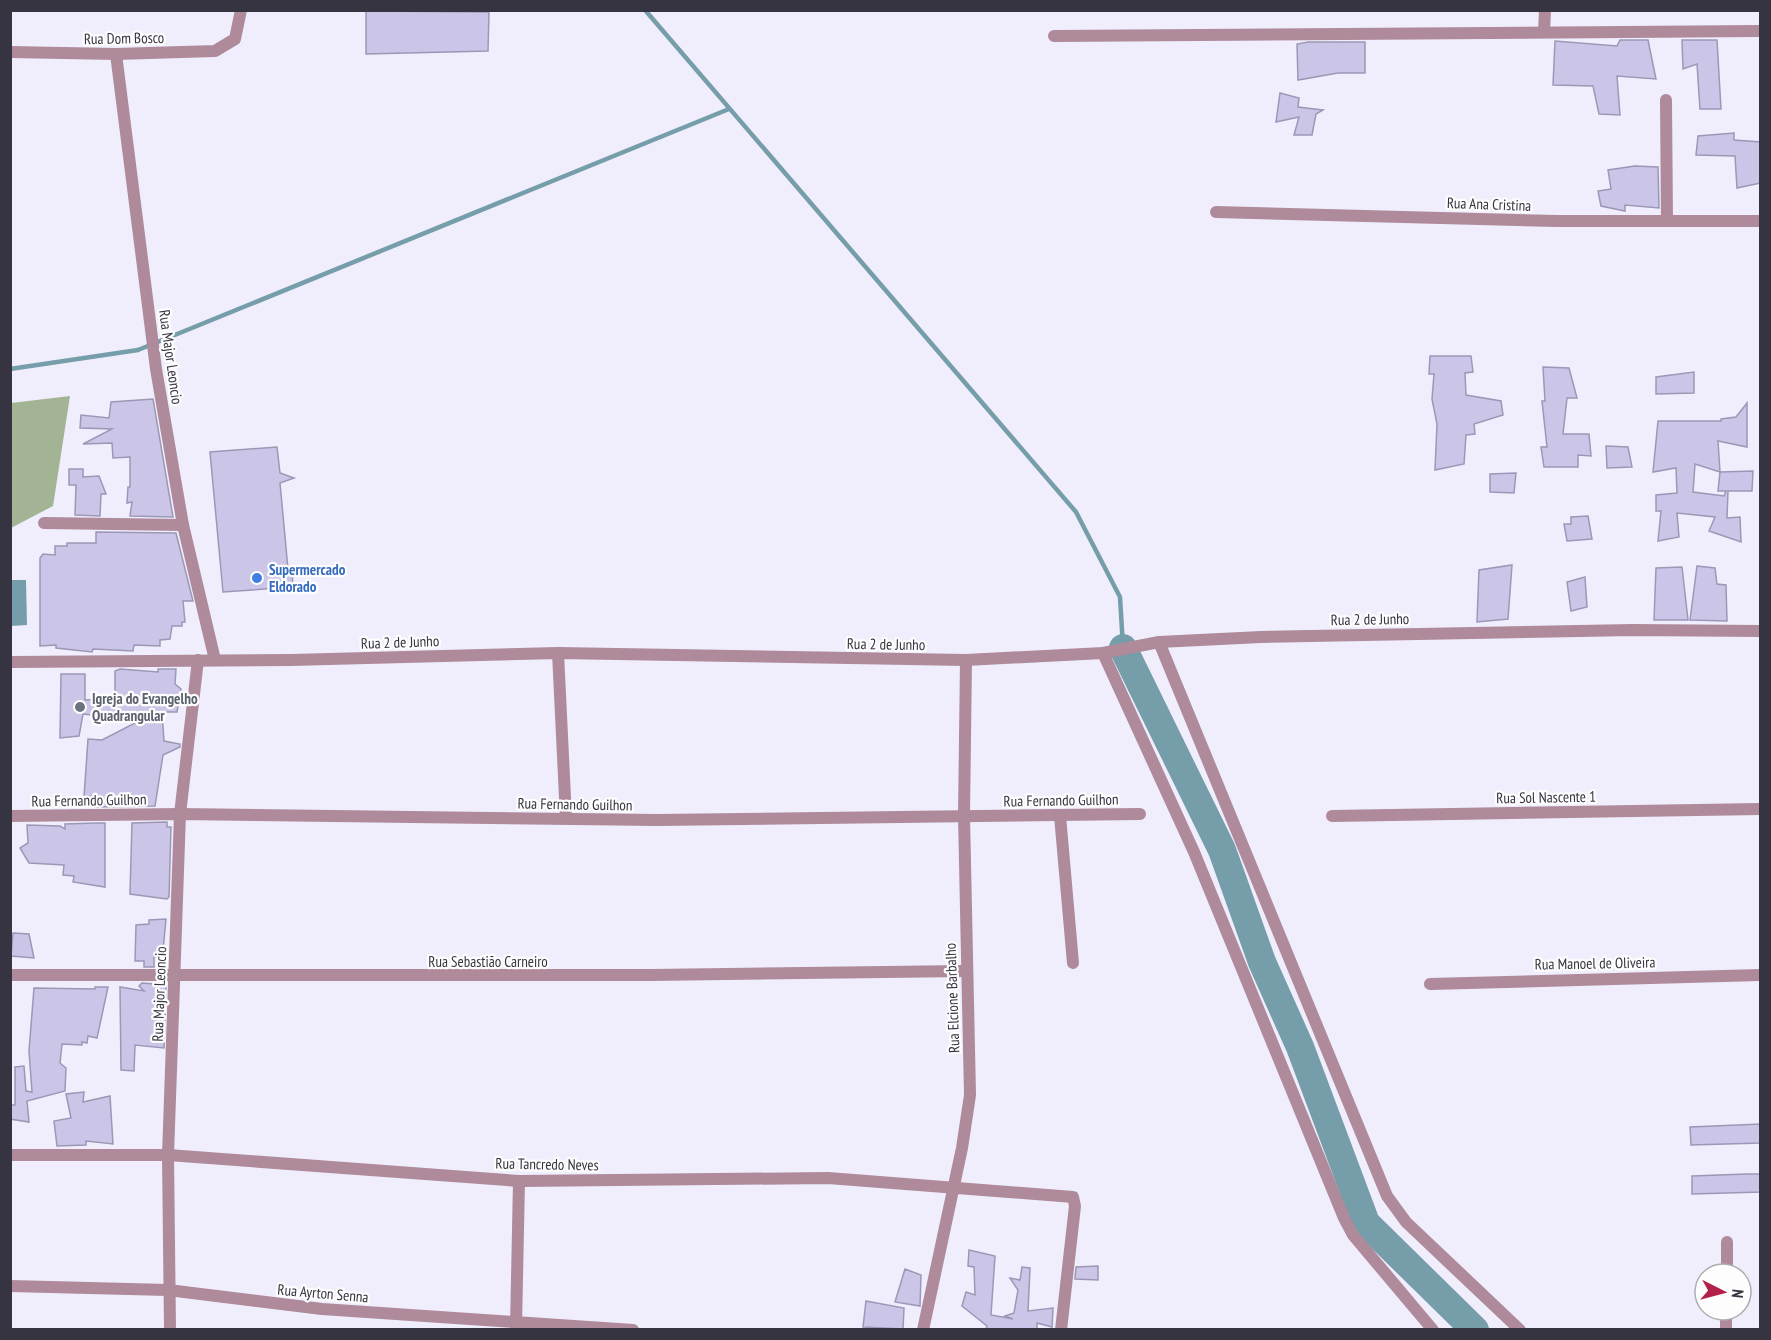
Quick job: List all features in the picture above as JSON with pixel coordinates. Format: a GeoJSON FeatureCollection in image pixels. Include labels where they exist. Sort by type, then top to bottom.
{"type":"FeatureCollection","features":[{"type":"Feature","properties":{"kind":"street","name":"Rua Dom Bosco"},"geometry":{"type":"LineString","coordinates":[[10,52],[116,54],[215,51],[235,39],[241,10]]}},
{"type":"Feature","properties":{"kind":"street"},"geometry":{"type":"LineString","coordinates":[[1544,32],[1545,10]]}},
{"type":"Feature","properties":{"kind":"street"},"geometry":{"type":"LineString","coordinates":[[1054,36],[1761,31]]}},
{"type":"Feature","properties":{"kind":"street","name":"Rua Major Leoncio"},"geometry":{"type":"LineString","coordinates":[[116,54],[156,369],[183,525],[215,660]]}},
{"type":"Feature","properties":{"kind":"street"},"geometry":{"type":"LineString","coordinates":[[1666,100],[1667,221]]}},
{"type":"Feature","properties":{"kind":"street","name":"Rua Ana Cristina"},"geometry":{"type":"LineString","coordinates":[[1216,212],[1557,221],[1761,221]]}},
{"type":"Feature","properties":{"kind":"street"},"geometry":{"type":"LineString","coordinates":[[44,523],[183,525]]}},
{"type":"Feature","properties":{"kind":"street","name":"Rua 2 de Junho"},"geometry":{"type":"LineString","coordinates":[[10,662],[558,653],[966,660],[1103,652],[1159,642],[1414,633],[1761,631]]}},
{"type":"Feature","properties":{"kind":"street"},"geometry":{"type":"LineString","coordinates":[[1159,642],[1387,1196],[1406,1222],[1520,1329]]}},
{"type":"Feature","properties":{"kind":"street"},"geometry":{"type":"LineString","coordinates":[[1103,652],[1194,852],[1344,1218],[1353,1234],[1433,1329]]}},
{"type":"Feature","properties":{"kind":"street"},"geometry":{"type":"LineString","coordinates":[[558,653],[566,818]]}},
{"type":"Feature","properties":{"kind":"street","name":"Rua Major Leoncio"},"geometry":{"type":"LineString","coordinates":[[170,1329],[168,1155],[180,814],[198,660]]}},
{"type":"Feature","properties":{"kind":"street","name":"Rua Elcione Barbalho"},"geometry":{"type":"LineString","coordinates":[[923,1329],[970,1095],[964,816],[966,660]]}},
{"type":"Feature","properties":{"kind":"street","name":"Rua Sol Nascente 1"},"geometry":{"type":"LineString","coordinates":[[1332,816],[1761,809]]}},
{"type":"Feature","properties":{"kind":"street","name":"Rua Fernando Guilhon"},"geometry":{"type":"LineString","coordinates":[[10,816],[180,814],[566,818],[1140,814]]}},
{"type":"Feature","properties":{"kind":"street"},"geometry":{"type":"LineString","coordinates":[[1060,816],[1073,963]]}},
{"type":"Feature","properties":{"kind":"street","name":"Rua Sebastião Carneiro"},"geometry":{"type":"LineString","coordinates":[[10,975],[651,975],[966,971]]}},
{"type":"Feature","properties":{"kind":"street","name":"Rua Manoel de Oliveira"},"geometry":{"type":"LineString","coordinates":[[1430,984],[1761,975]]}},
{"type":"Feature","properties":{"kind":"street","name":"Rua Tancredo Neves"},"geometry":{"type":"LineString","coordinates":[[10,1155],[168,1155],[519,1181],[828,1178],[1073,1197],[1075,1206],[1061,1329]]}},
{"type":"Feature","properties":{"kind":"street"},"geometry":{"type":"LineString","coordinates":[[517,1325],[519,1181]]}},
{"type":"Feature","properties":{"kind":"street"},"geometry":{"type":"LineString","coordinates":[[1726,1262],[1727,1242]]}},
{"type":"Feature","properties":{"kind":"street","name":"Rua Ayrton Senna"},"geometry":{"type":"LineString","coordinates":[[10,1286],[168,1290],[322,1309],[517,1325],[633,1329]]}},
{"type":"Feature","properties":{"kind":"green space"},"geometry":{"type":"Polygon","coordinates":[[[70,396],[53,506],[11,528],[11,403],[70,396]]]}},
{"type":"Feature","properties":{"kind":"water"},"geometry":{"type":"Polygon","coordinates":[[[11,580],[26,580],[27,625],[11,626],[11,580]]]}},
{"type":"Feature","properties":{"kind":"building"},"geometry":{"type":"Polygon","coordinates":[[[366,11],[489,12],[488,51],[366,54],[366,11]]]}},
{"type":"Feature","properties":{"kind":"building"},"geometry":{"type":"Polygon","coordinates":[[[1620,40],[1648,40],[1656,79],[1617,76],[1620,115],[1599,114],[1593,86],[1553,85],[1555,41],[1617,46],[1620,40]]]}},
{"type":"Feature","properties":{"kind":"building"},"geometry":{"type":"Polygon","coordinates":[[[1682,40],[1717,40],[1721,109],[1700,109],[1697,64],[1683,69],[1682,40]]]}},
{"type":"Feature","properties":{"kind":"building"},"geometry":{"type":"Polygon","coordinates":[[[1365,42],[1365,73],[1338,73],[1298,80],[1297,44],[1365,42]]]}},
{"type":"Feature","properties":{"kind":"building"},"geometry":{"type":"Polygon","coordinates":[[[1280,93],[1299,98],[1298,107],[1323,110],[1316,114],[1312,135],[1294,135],[1299,117],[1276,122],[1280,93]]]}},
{"type":"Feature","properties":{"kind":"building"},"geometry":{"type":"Polygon","coordinates":[[[1734,133],[1734,140],[1761,142],[1761,183],[1737,188],[1735,156],[1696,155],[1698,136],[1734,133]]]}},
{"type":"Feature","properties":{"kind":"building"},"geometry":{"type":"Polygon","coordinates":[[[1635,166],[1658,167],[1659,208],[1625,205],[1625,211],[1601,206],[1598,191],[1611,189],[1608,170],[1635,166]]]}},
{"type":"Feature","properties":{"kind":"building"},"geometry":{"type":"Polygon","coordinates":[[[1430,356],[1471,356],[1473,372],[1465,373],[1466,395],[1501,401],[1503,415],[1474,424],[1475,434],[1466,435],[1464,464],[1435,470],[1437,424],[1432,399],[1434,374],[1429,374],[1430,356]]]}},
{"type":"Feature","properties":{"kind":"building"},"geometry":{"type":"Polygon","coordinates":[[[1543,367],[1569,368],[1577,398],[1567,398],[1563,434],[1589,434],[1591,456],[1578,455],[1578,467],[1544,467],[1541,447],[1547,447],[1542,401],[1545,401],[1543,367]]]}},
{"type":"Feature","properties":{"kind":"building"},"geometry":{"type":"Polygon","coordinates":[[[1694,372],[1694,393],[1656,394],[1656,377],[1694,372]]]}},
{"type":"Feature","properties":{"kind":"building"},"geometry":{"type":"Polygon","coordinates":[[[153,399],[173,517],[130,516],[132,502],[127,503],[128,487],[130,487],[130,457],[113,458],[112,443],[83,444],[112,429],[80,428],[81,415],[109,418],[111,402],[153,399]]]}},
{"type":"Feature","properties":{"kind":"building"},"geometry":{"type":"Polygon","coordinates":[[[1747,403],[1747,447],[1718,441],[1720,472],[1753,471],[1752,491],[1728,491],[1727,518],[1740,517],[1741,542],[1709,531],[1715,517],[1677,513],[1679,537],[1658,541],[1661,511],[1656,511],[1656,495],[1677,493],[1676,468],[1653,472],[1658,421],[1721,421],[1721,419],[1736,417],[1747,403]],[[1695,464],[1693,492],[1724,496],[1726,491],[1718,491],[1720,472],[1695,464]]]}},
{"type":"Feature","properties":{"kind":"building"},"geometry":{"type":"Polygon","coordinates":[[[1606,446],[1628,447],[1632,467],[1607,468],[1606,446]]]}},
{"type":"Feature","properties":{"kind":"building"},"geometry":{"type":"Polygon","coordinates":[[[277,447],[280,473],[294,478],[280,483],[288,569],[292,569],[293,587],[223,592],[210,452],[277,447]]]}},
{"type":"Feature","properties":{"kind":"building"},"geometry":{"type":"Polygon","coordinates":[[[69,469],[83,469],[83,477],[99,476],[106,494],[101,494],[100,516],[75,515],[76,485],[69,485],[69,469]]]}},
{"type":"Feature","properties":{"kind":"building"},"geometry":{"type":"Polygon","coordinates":[[[1516,473],[1514,493],[1490,492],[1490,474],[1516,473]]]}},
{"type":"Feature","properties":{"kind":"building"},"geometry":{"type":"Polygon","coordinates":[[[1588,516],[1592,539],[1567,541],[1564,524],[1571,524],[1571,517],[1588,516]]]}},
{"type":"Feature","properties":{"kind":"building"},"geometry":{"type":"Polygon","coordinates":[[[96,532],[176,533],[193,601],[183,601],[185,622],[182,622],[182,626],[172,626],[170,639],[160,640],[160,646],[134,645],[133,651],[93,649],[92,652],[56,648],[56,645],[40,646],[40,558],[43,554],[55,555],[55,546],[67,546],[67,543],[96,543],[96,532]]]}},
{"type":"Feature","properties":{"kind":"building"},"geometry":{"type":"Polygon","coordinates":[[[1512,565],[1508,619],[1477,622],[1479,570],[1512,565]]]}},
{"type":"Feature","properties":{"kind":"building"},"geometry":{"type":"Polygon","coordinates":[[[1697,566],[1715,568],[1717,584],[1726,585],[1727,621],[1690,620],[1697,566]]]}},
{"type":"Feature","properties":{"kind":"building"},"geometry":{"type":"Polygon","coordinates":[[[1682,567],[1688,620],[1654,620],[1656,568],[1682,567]]]}},
{"type":"Feature","properties":{"kind":"building"},"geometry":{"type":"Polygon","coordinates":[[[1585,577],[1587,607],[1571,611],[1567,582],[1585,577]]]}},
{"type":"Feature","properties":{"kind":"building"},"geometry":{"type":"Polygon","coordinates":[[[120,669],[158,672],[158,669],[176,669],[175,684],[181,689],[177,712],[162,712],[164,741],[180,744],[180,747],[163,755],[155,806],[94,807],[93,796],[84,797],[88,739],[102,740],[141,720],[83,714],[79,736],[60,738],[61,674],[85,674],[85,700],[115,698],[115,671],[120,669]]]}},
{"type":"Feature","properties":{"kind":"building"},"geometry":{"type":"Polygon","coordinates":[[[167,822],[167,827],[171,827],[169,897],[167,899],[130,894],[132,823],[167,822]]]}},
{"type":"Feature","properties":{"kind":"building"},"geometry":{"type":"Polygon","coordinates":[[[105,823],[105,887],[73,882],[74,876],[63,875],[64,865],[29,863],[20,848],[28,843],[27,825],[60,826],[65,829],[65,824],[105,823]]]}},
{"type":"Feature","properties":{"kind":"building"},"geometry":{"type":"Polygon","coordinates":[[[166,919],[163,951],[160,952],[160,957],[154,957],[154,967],[144,967],[144,961],[135,961],[136,925],[149,924],[149,920],[166,919]]]}},
{"type":"Feature","properties":{"kind":"building"},"geometry":{"type":"Polygon","coordinates":[[[13,933],[29,934],[34,958],[11,956],[13,933]]]}},
{"type":"Feature","properties":{"kind":"building"},"geometry":{"type":"Polygon","coordinates":[[[142,983],[166,985],[164,1048],[135,1045],[134,1071],[121,1070],[120,987],[144,991],[139,986],[142,983]]]}},
{"type":"Feature","properties":{"kind":"building"},"geometry":{"type":"Polygon","coordinates":[[[95,987],[108,987],[97,1038],[88,1036],[87,1043],[82,1042],[82,1045],[62,1044],[60,1063],[66,1068],[65,1091],[27,1101],[29,1122],[10,1119],[10,1105],[15,1105],[15,1067],[24,1066],[26,1091],[32,1092],[29,1051],[34,988],[95,989],[95,987]]]}},
{"type":"Feature","properties":{"kind":"building"},"geometry":{"type":"Polygon","coordinates":[[[84,1092],[83,1102],[110,1096],[113,1144],[86,1141],[86,1145],[57,1146],[54,1121],[71,1118],[66,1094],[84,1092]]]}},
{"type":"Feature","properties":{"kind":"building"},"geometry":{"type":"Polygon","coordinates":[[[1761,1124],[1761,1143],[1691,1145],[1690,1127],[1761,1124]]]}},
{"type":"Feature","properties":{"kind":"building"},"geometry":{"type":"Polygon","coordinates":[[[1761,1174],[1761,1192],[1692,1194],[1692,1176],[1761,1174]]]}},
{"type":"Feature","properties":{"kind":"building"},"geometry":{"type":"Polygon","coordinates":[[[969,1250],[995,1256],[991,1315],[1013,1319],[1005,1316],[1014,1313],[1018,1290],[1010,1278],[1020,1280],[1022,1267],[1030,1268],[1028,1311],[1053,1308],[1052,1327],[1037,1323],[1037,1329],[986,1329],[987,1326],[962,1306],[966,1292],[975,1295],[974,1267],[968,1266],[969,1250]]]}},
{"type":"Feature","properties":{"kind":"building"},"geometry":{"type":"Polygon","coordinates":[[[1098,1266],[1098,1280],[1075,1279],[1076,1267],[1098,1266]]]}},
{"type":"Feature","properties":{"kind":"building"},"geometry":{"type":"Polygon","coordinates":[[[905,1269],[921,1275],[920,1306],[895,1302],[905,1269]]]}},
{"type":"Feature","properties":{"kind":"building"},"geometry":{"type":"Polygon","coordinates":[[[866,1301],[904,1308],[903,1329],[863,1327],[866,1301]]]}},
{"type":"Feature","properties":{"kind":"waterway"},"geometry":{"type":"LineString","coordinates":[[645,10],[1076,512],[1120,597],[1123,647]]}},
{"type":"Feature","properties":{"kind":"waterway"},"geometry":{"type":"LineString","coordinates":[[10,369],[138,350],[729,109]]}},
{"type":"Feature","properties":{"kind":"waterway"},"geometry":{"type":"LineString","coordinates":[[1123,648],[1222,850],[1262,962],[1300,1047],[1366,1223],[1475,1330]]}},
{"type":"Feature","properties":{"kind":"place","name":"Supermercado Eldorado"},"geometry":{"type":"Point","coordinates":[257,578]}},
{"type":"Feature","properties":{"kind":"place","name":"Igreja do Evangelho Quadrangular"},"geometry":{"type":"Point","coordinates":[80,707]}}]}
